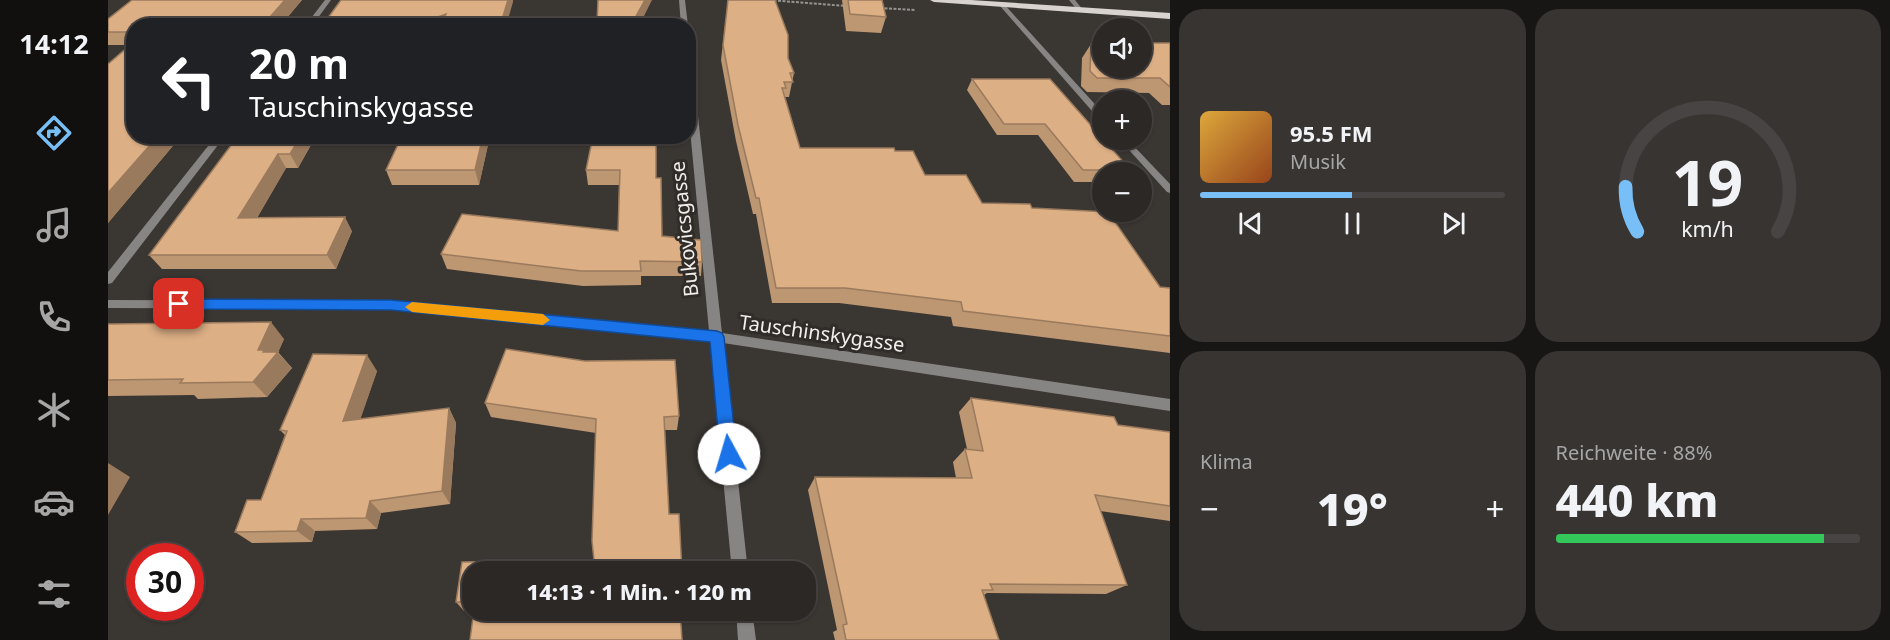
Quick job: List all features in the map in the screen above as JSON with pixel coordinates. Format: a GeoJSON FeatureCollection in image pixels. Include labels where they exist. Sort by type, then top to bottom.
{"type":"FeatureCollection","features":[{"type":"Feature","properties":{"kind":"main road"},"geometry":{"type":"LineString","coordinates":[[934,0],[1170,16]]}},
{"type":"Feature","properties":{"kind":"street"},"geometry":{"type":"LineString","coordinates":[[314,18],[328,0]]}},
{"type":"Feature","properties":{"kind":"street"},"geometry":{"type":"LineString","coordinates":[[682,0],[684,18]]}},
{"type":"Feature","properties":{"kind":"street"},"geometry":{"type":"LineString","coordinates":[[1072,0],[1080,10]]}},
{"type":"Feature","properties":{"kind":"street"},"geometry":{"type":"LineString","coordinates":[[1002,5],[1092,106]]}},
{"type":"Feature","properties":{"kind":"street","name":"Bukovicsgasse"},"geometry":{"type":"LineString","coordinates":[[696,138],[739,561]]}},
{"type":"Feature","properties":{"kind":"street"},"geometry":{"type":"LineString","coordinates":[[108,280],[215,144]]}},
{"type":"Feature","properties":{"kind":"street"},"geometry":{"type":"LineString","coordinates":[[1133,150],[1170,190]]}},
{"type":"Feature","properties":{"kind":"street","name":"Tauschinskygasse"},"geometry":{"type":"LineString","coordinates":[[108,304],[391,305],[717,337],[1170,405]]}},
{"type":"Feature","properties":{"kind":"street"},"geometry":{"type":"LineString","coordinates":[[745,621],[747,640]]}},
{"type":"Feature","properties":{"kind":"path"},"geometry":{"type":"LineString","coordinates":[[769,0],[849,6]]}},
{"type":"Feature","properties":{"kind":"path"},"geometry":{"type":"LineString","coordinates":[[872,8],[917,10]]}},
{"type":"Feature","properties":{"kind":"building"},"geometry":{"type":"Polygon","coordinates":[[[132,0],[285,0],[269,18],[126,18],[126,32],[108,32],[108,19],[132,0]]]}},
{"type":"Feature","properties":{"kind":"building"},"geometry":{"type":"Polygon","coordinates":[[[341,0],[508,0],[502,18],[444,18],[446,14],[435,18],[328,18],[341,0]]]}},
{"type":"Feature","properties":{"kind":"building"},"geometry":{"type":"Polygon","coordinates":[[[598,0],[645,0],[635,18],[597,18],[598,0]]]}},
{"type":"Feature","properties":{"kind":"building"},"geometry":{"type":"Polygon","coordinates":[[[728,0],[775,0],[788,35],[788,58],[794,73],[790,73],[793,82],[784,82],[786,88],[782,88],[800,148],[894,148],[895,151],[913,151],[925,175],[966,175],[982,203],[1030,204],[1032,208],[1092,211],[1092,222],[1115,222],[1160,287],[1170,288],[1170,336],[963,311],[961,302],[845,288],[776,288],[759,198],[756,198],[738,125],[723,45],[728,0]]]}},
{"type":"Feature","properties":{"kind":"building"},"geometry":{"type":"Polygon","coordinates":[[[848,0],[882,0],[886,17],[850,14],[848,0]]]}},
{"type":"Feature","properties":{"kind":"building"},"geometry":{"type":"Polygon","coordinates":[[[1152,43],[1170,43],[1170,87],[1160,78],[1152,78],[1152,43]]]}},
{"type":"Feature","properties":{"kind":"building"},"geometry":{"type":"Polygon","coordinates":[[[1092,44],[1092,73],[1090,71],[1092,44]]]}},
{"type":"Feature","properties":{"kind":"building"},"geometry":{"type":"Polygon","coordinates":[[[126,49],[126,144],[151,144],[108,193],[108,64],[126,49]]]}},
{"type":"Feature","properties":{"kind":"building"},"geometry":{"type":"Polygon","coordinates":[[[972,79],[1050,79],[1092,127],[1092,150],[1113,150],[1123,162],[1092,162],[1092,170],[1083,170],[1045,124],[1004,124],[972,79]]]}},
{"type":"Feature","properties":{"kind":"building"},"geometry":{"type":"Polygon","coordinates":[[[232,144],[296,144],[290,154],[278,154],[238,218],[345,217],[327,255],[149,255],[232,144]]]}},
{"type":"Feature","properties":{"kind":"building"},"geometry":{"type":"Polygon","coordinates":[[[398,144],[481,144],[475,170],[386,170],[398,144]]]}},
{"type":"Feature","properties":{"kind":"building"},"geometry":{"type":"Polygon","coordinates":[[[591,144],[656,144],[656,178],[661,178],[662,236],[701,240],[702,262],[640,261],[641,271],[581,271],[441,254],[462,214],[618,231],[620,170],[586,170],[591,144]]]}},
{"type":"Feature","properties":{"kind":"building"},"geometry":{"type":"Polygon","coordinates":[[[271,322],[258,350],[278,352],[253,382],[180,383],[183,379],[108,380],[108,324],[271,322]]]}},
{"type":"Feature","properties":{"kind":"building"},"geometry":{"type":"Polygon","coordinates":[[[506,349],[585,361],[675,360],[679,416],[664,417],[669,514],[679,514],[681,561],[528,561],[594,560],[592,541],[596,419],[485,403],[506,349]]]}},
{"type":"Feature","properties":{"kind":"building"},"geometry":{"type":"Polygon","coordinates":[[[313,354],[367,355],[343,421],[449,408],[442,491],[370,501],[366,518],[301,519],[297,531],[235,532],[247,500],[261,500],[287,431],[280,430],[313,354]]]}},
{"type":"Feature","properties":{"kind":"building"},"geometry":{"type":"Polygon","coordinates":[[[971,398],[1114,417],[1118,425],[1170,432],[1170,506],[1095,495],[1127,585],[990,584],[993,590],[982,590],[999,640],[846,640],[843,625],[847,624],[815,477],[972,478],[965,449],[983,451],[971,398]]]}},
{"type":"Feature","properties":{"kind":"building"},"geometry":{"type":"Polygon","coordinates":[[[462,562],[462,602],[456,602],[462,562]]]}},
{"type":"Feature","properties":{"kind":"building"},"geometry":{"type":"Polygon","coordinates":[[[473,621],[681,621],[682,640],[470,640],[473,621]]]}},
{"type":"Feature","properties":{"kind":"slow traffic"},"geometry":{"type":"LineString","coordinates":[[412,307],[543,320]]}},
{"type":"Feature","properties":{"kind":"route"},"geometry":{"type":"LineString","coordinates":[[179,304],[391,305],[717,337],[729,454]]}}]}
